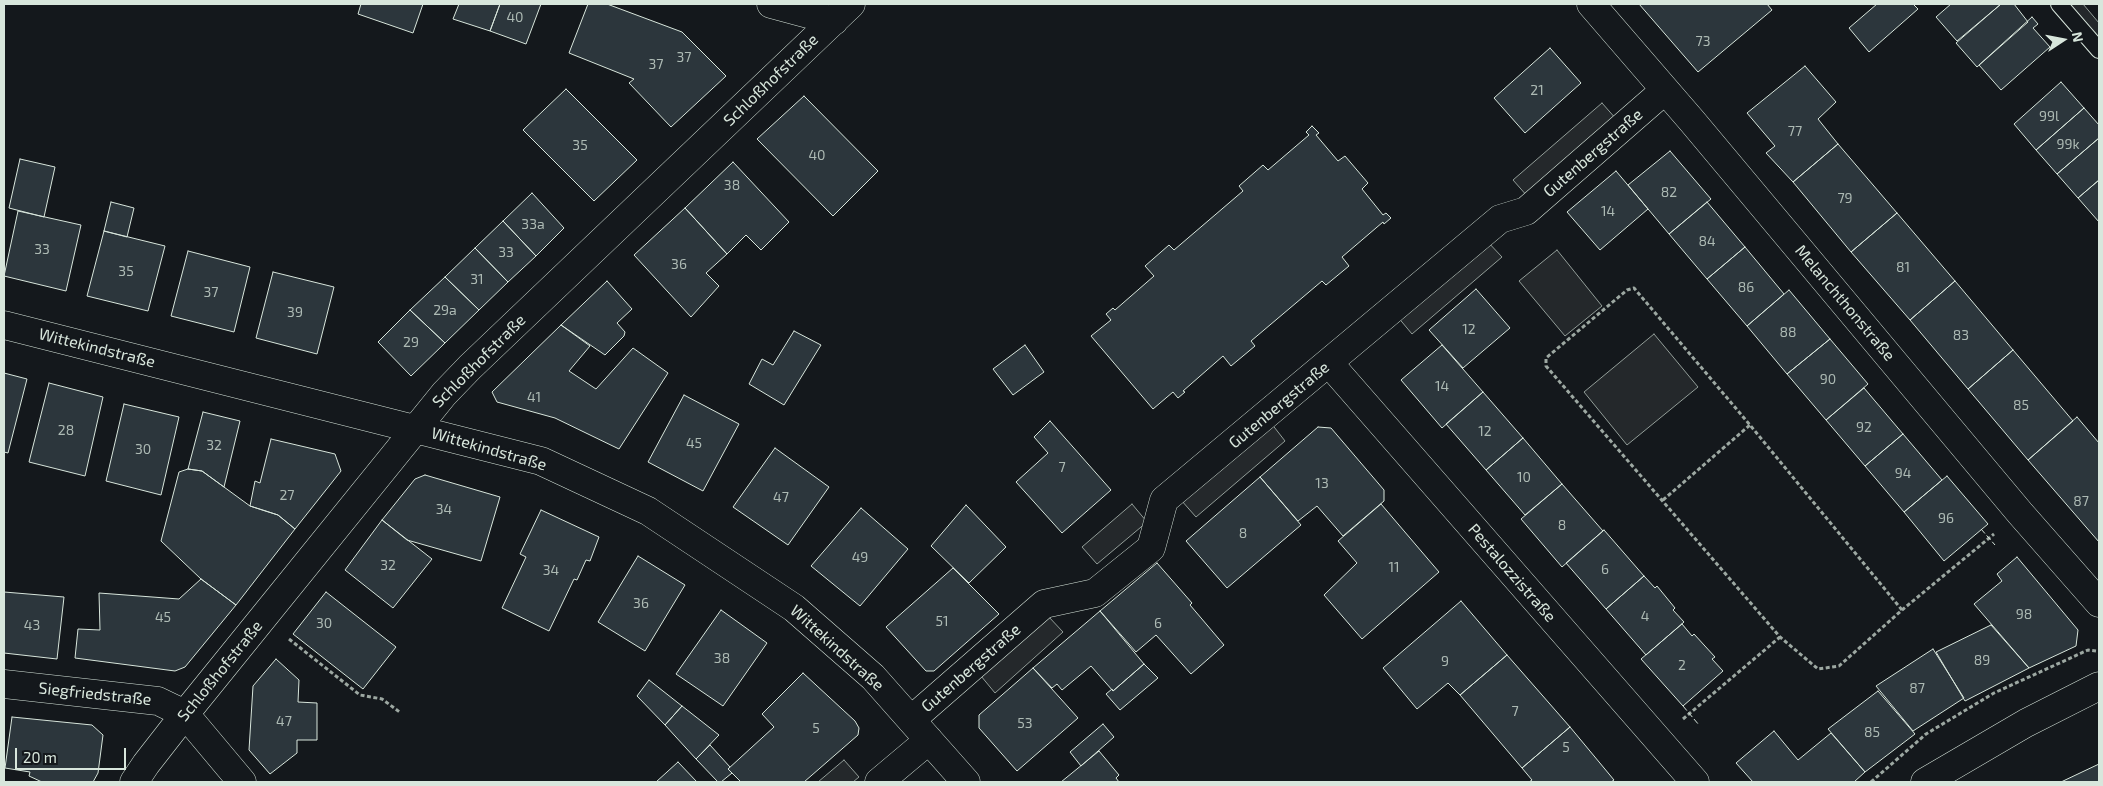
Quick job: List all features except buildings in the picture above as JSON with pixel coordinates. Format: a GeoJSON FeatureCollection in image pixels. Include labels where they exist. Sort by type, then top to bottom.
{"type":"FeatureCollection","features":[{"type":"Feature","properties":{"kind":"street"},"geometry":{"type":"LineString","coordinates":[[771,4],[842,12]]}},
{"type":"Feature","properties":{"kind":"street","name":"Melanchthonstraße"},"geometry":{"type":"LineString","coordinates":[[1591,4],[2020,513],[2099,603]]}},
{"type":"Feature","properties":{"kind":"street","name":"Schloßhofstraße"},"geometry":{"type":"LineString","coordinates":[[134,782],[185,714],[444,394],[842,12]]}},
{"type":"Feature","properties":{"kind":"street","name":"Gutenbergstraße"},"geometry":{"type":"LineString","coordinates":[[879,782],[920,730],[1044,604],[1096,593],[1151,548],[1164,500],[1500,219],[1526,211],[1665,90]]}},
{"type":"Feature","properties":{"kind":"street","name":"Wittekindstraße"},"geometry":{"type":"LineString","coordinates":[[4,325],[540,461],[648,510],[794,608],[873,677],[966,782]]}},
{"type":"Feature","properties":{"kind":"street","name":"Pestalozzistraße"},"geometry":{"type":"LineString","coordinates":[[1329,363],[1657,741],[1695,782]]}},
{"type":"Feature","properties":{"kind":"street","name":"Siegfriedstraße"},"geometry":{"type":"LineString","coordinates":[[4,684],[158,700],[185,714],[242,782]]}},
{"type":"Feature","properties":{"kind":"street"},"geometry":{"type":"LineString","coordinates":[[1925,782],[2026,723],[2099,686]]}},
{"type":"Feature","properties":{"kind":"lane"},"geometry":{"type":"LineString","coordinates":[[2059,4],[2099,50]]}},
{"type":"Feature","properties":{"kind":"path"},"geometry":{"type":"LineString","coordinates":[[1902,610],[1750,425],[1634,288],[1627,290],[1546,358],[1546,366],[1780,637],[1818,669],[1839,666],[1902,610],[2020,513]]}},
{"type":"Feature","properties":{"kind":"path"},"geometry":{"type":"LineString","coordinates":[[1662,500],[1750,425]]}},
{"type":"Feature","properties":{"kind":"path"},"geometry":{"type":"LineString","coordinates":[[1657,741],[1780,637]]}},
{"type":"Feature","properties":{"kind":"path"},"geometry":{"type":"LineString","coordinates":[[288,638],[360,695],[382,699],[401,713]]}},
{"type":"Feature","properties":{"kind":"path"},"geometry":{"type":"LineString","coordinates":[[1871,782],[1926,734],[1994,693],[2088,650],[2099,652]]}},
{"type":"Feature","properties":{"kind":"shaded area"},"geometry":{"type":"Polygon","coordinates":[[[2067,4],[2083,4],[2099,23],[2099,40],[2067,4]]]}},
{"type":"Feature","properties":{"kind":"shaded area"},"geometry":{"type":"Polygon","coordinates":[[[1602,103],[1617,120],[1528,197],[1513,180],[1602,103]]]}},
{"type":"Feature","properties":{"kind":"shaded area"},"geometry":{"type":"Polygon","coordinates":[[[1486,240],[1502,257],[1412,334],[1397,316],[1486,240]]]}},
{"type":"Feature","properties":{"kind":"shaded area"},"geometry":{"type":"Polygon","coordinates":[[[1557,250],[1602,306],[1565,336],[1519,281],[1557,250]]]}},
{"type":"Feature","properties":{"kind":"shaded area"},"geometry":{"type":"Polygon","coordinates":[[[1654,334],[1698,387],[1627,445],[1584,392],[1654,334]]]}},
{"type":"Feature","properties":{"kind":"shaded area"},"geometry":{"type":"Polygon","coordinates":[[[1271,423],[1285,441],[1196,517],[1181,500],[1271,423]]]}},
{"type":"Feature","properties":{"kind":"shaded area"},"geometry":{"type":"Polygon","coordinates":[[[1132,504],[1147,522],[1097,564],[1082,547],[1132,504]]]}},
{"type":"Feature","properties":{"kind":"shaded area"},"geometry":{"type":"Polygon","coordinates":[[[1048,616],[1063,632],[995,693],[981,676],[1048,616]]]}},
{"type":"Feature","properties":{"kind":"shaded area"},"geometry":{"type":"Polygon","coordinates":[[[844,760],[859,777],[853,782],[818,782],[844,760]]]}},
{"type":"Feature","properties":{"kind":"fence"},"geometry":{"type":"LineString","coordinates":[[1981,529],[1995,545]]}},
{"type":"Feature","properties":{"kind":"fence"},"geometry":{"type":"LineString","coordinates":[[1683,706],[1699,725]]}}]}
